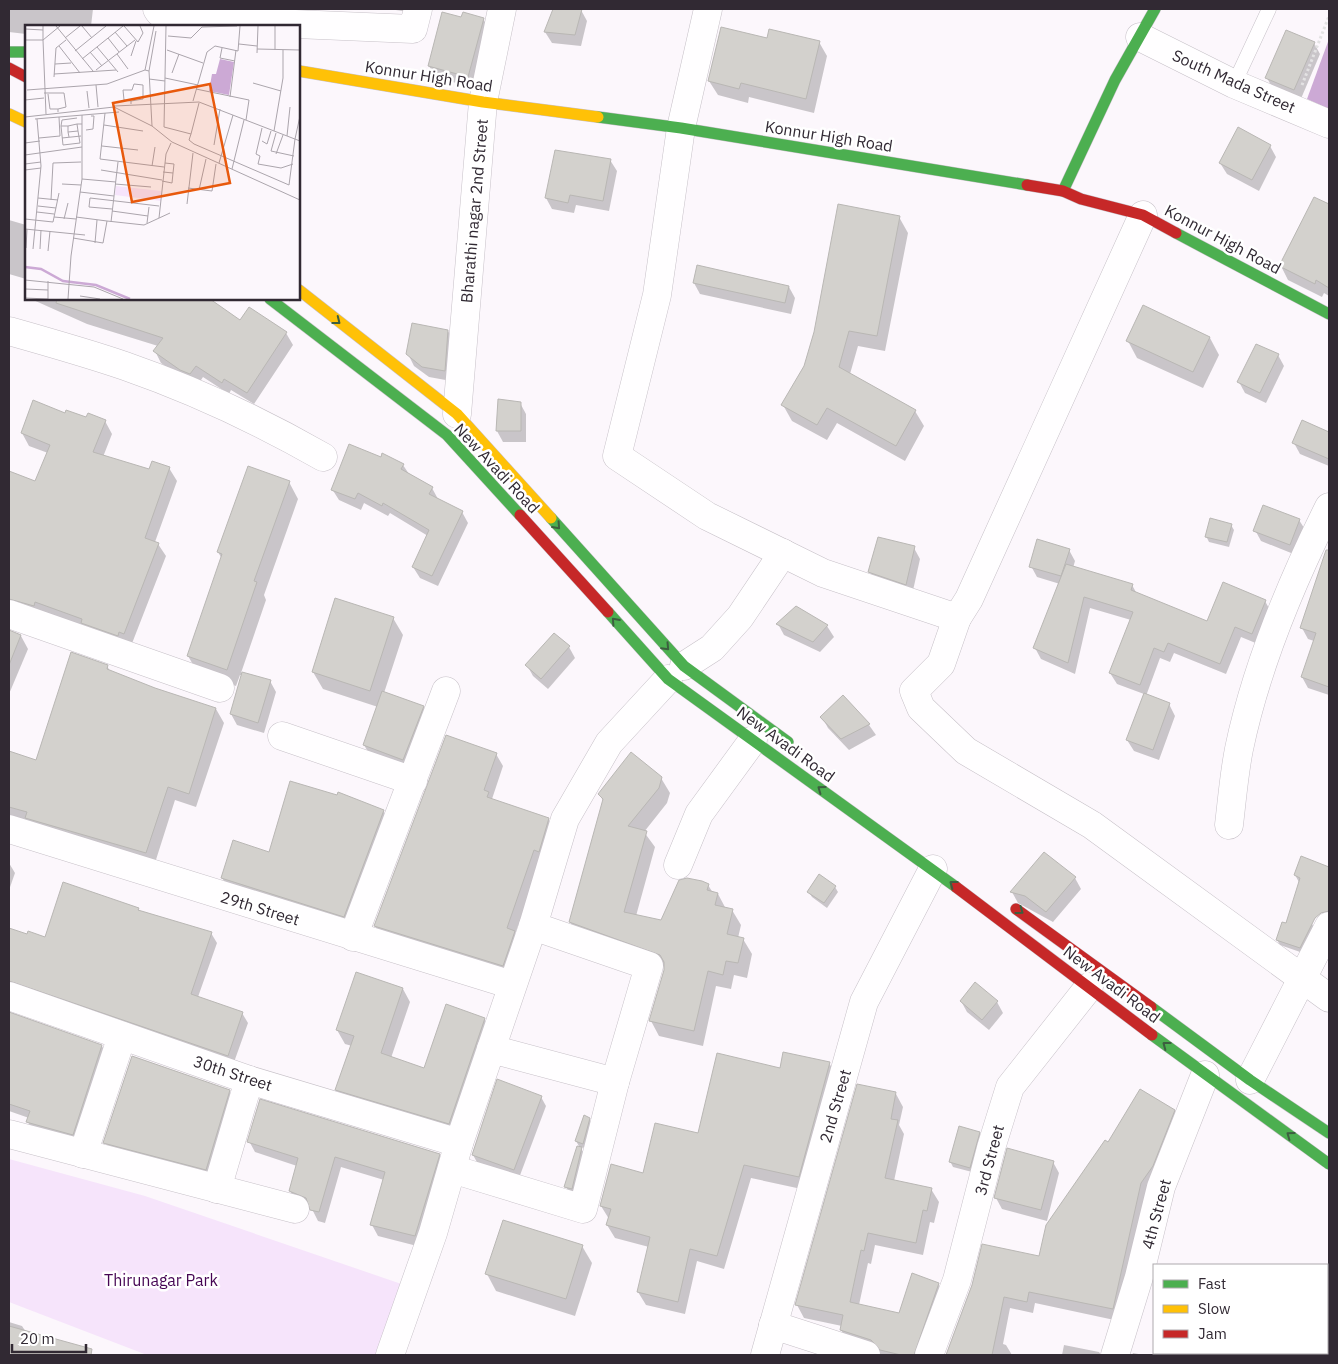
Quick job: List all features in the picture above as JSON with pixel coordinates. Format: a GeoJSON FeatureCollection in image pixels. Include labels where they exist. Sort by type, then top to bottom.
{"type":"FeatureCollection","features":[{"type":"Feature","properties":{"kind":"main road"},"geometry":{"type":"LineString","coordinates":[[1063,191],[1115,80],[1155,9]]}},
{"type":"Feature","properties":{"kind":"main road"},"geometry":{"type":"LineString","coordinates":[[9,52],[25,52]]}},
{"type":"Feature","properties":{"kind":"main road"},"geometry":{"type":"LineString","coordinates":[[9,68],[25,76]]}},
{"type":"Feature","properties":{"kind":"main road","name":"Konnur High Road"},"geometry":{"type":"LineString","coordinates":[[300,71],[483,102],[681,128],[1063,191],[1081,199],[1143,215],[1329,314]]}},
{"type":"Feature","properties":{"kind":"main road"},"geometry":{"type":"LineString","coordinates":[[9,114],[25,122]]}},
{"type":"Feature","properties":{"kind":"main road","name":"New Avadi Road"},"geometry":{"type":"LineString","coordinates":[[300,291],[457,414],[676,673],[797,748]]}},
{"type":"Feature","properties":{"kind":"main road","name":"New Avadi Road"},"geometry":{"type":"LineString","coordinates":[[271,300],[447,435],[676,673],[753,740],[933,869],[1205,1075],[1329,1164]]}},
{"type":"Feature","properties":{"kind":"main road","name":"New Avadi Road"},"geometry":{"type":"LineString","coordinates":[[1006,901],[1250,1080],[1329,1133]]}},
{"type":"Feature","properties":{"kind":"street"},"geometry":{"type":"LineString","coordinates":[[157,9],[159,12],[249,24],[282,25]]}},
{"type":"Feature","properties":{"kind":"street"},"geometry":{"type":"LineString","coordinates":[[300,26],[413,29],[418,9]]}},
{"type":"Feature","properties":{"kind":"street","name":"Bharathi nagar 2nd Street"},"geometry":{"type":"LineString","coordinates":[[457,414],[483,102],[502,9]]}},
{"type":"Feature","properties":{"kind":"street"},"geometry":{"type":"LineString","coordinates":[[708,9],[681,128],[656,295],[617,456],[707,516],[823,573],[957,618]]}},
{"type":"Feature","properties":{"kind":"street","name":"South Mada Street"},"geometry":{"type":"LineString","coordinates":[[1140,37],[1234,84],[1329,124]]}},
{"type":"Feature","properties":{"kind":"street"},"geometry":{"type":"LineString","coordinates":[[1143,215],[973,590],[957,618],[941,664],[914,691],[921,708],[966,751],[1092,824],[1329,998]]}},
{"type":"Feature","properties":{"kind":"street"},"geometry":{"type":"LineString","coordinates":[[9,331],[125,366],[181,388],[253,420],[323,457]]}},
{"type":"Feature","properties":{"kind":"street"},"geometry":{"type":"LineString","coordinates":[[1229,825],[1239,749],[1262,666],[1308,549],[1329,507]]}},
{"type":"Feature","properties":{"kind":"street"},"geometry":{"type":"LineString","coordinates":[[390,1355],[433,1233],[456,1156],[533,926],[565,819],[609,743],[676,673],[712,648],[740,617],[783,553]]}},
{"type":"Feature","properties":{"kind":"street"},"geometry":{"type":"LineString","coordinates":[[9,614],[220,688]]}},
{"type":"Feature","properties":{"kind":"street"},"geometry":{"type":"LineString","coordinates":[[353,937],[446,691]]}},
{"type":"Feature","properties":{"kind":"street"},"geometry":{"type":"LineString","coordinates":[[282,736],[413,781]]}},
{"type":"Feature","properties":{"kind":"street"},"geometry":{"type":"LineString","coordinates":[[678,866],[699,814],[753,740]]}},
{"type":"Feature","properties":{"kind":"street","name":"29th Street"},"geometry":{"type":"LineString","coordinates":[[9,829],[512,985]]}},
{"type":"Feature","properties":{"kind":"street","name":"2nd Street"},"geometry":{"type":"LineString","coordinates":[[765,1355],[864,1002],[933,869]]}},
{"type":"Feature","properties":{"kind":"street"},"geometry":{"type":"LineString","coordinates":[[491,1049],[615,1082],[649,966],[533,926]]}},
{"type":"Feature","properties":{"kind":"street"},"geometry":{"type":"LineString","coordinates":[[1250,1080],[1303,980],[1329,926]]}},
{"type":"Feature","properties":{"kind":"street","name":"3rd Street"},"geometry":{"type":"LineString","coordinates":[[929,1355],[957,1280],[991,1148],[1010,1087],[1089,987]]}},
{"type":"Feature","properties":{"kind":"street","name":"30th Street"},"geometry":{"type":"LineString","coordinates":[[9,996],[249,1080],[456,1156],[583,1210],[615,1082]]}},
{"type":"Feature","properties":{"kind":"street"},"geometry":{"type":"LineString","coordinates":[[83,1154],[122,1036]]}},
{"type":"Feature","properties":{"kind":"street","name":"4th Street"},"geometry":{"type":"LineString","coordinates":[[1115,1355],[1139,1277],[1161,1187],[1205,1075]]}},
{"type":"Feature","properties":{"kind":"street"},"geometry":{"type":"LineString","coordinates":[[217,1189],[249,1080]]}},
{"type":"Feature","properties":{"kind":"street"},"geometry":{"type":"LineString","coordinates":[[9,1134],[295,1209]]}},
{"type":"Feature","properties":{"kind":"street"},"geometry":{"type":"LineString","coordinates":[[773,1325],[866,1355]]}},
{"type":"Feature","properties":{"kind":"lane"},"geometry":{"type":"LineString","coordinates":[[1234,84],[1269,9]]}},
{"type":"Feature","properties":{"kind":"path"},"geometry":{"type":"LineString","coordinates":[[1292,108],[1329,16]]}},
{"type":"Feature","properties":{"kind":"green space","name":"Thirunagar Park"},"geometry":{"type":"Polygon","coordinates":[[[9,1159],[145,1196],[416,1289],[399,1355],[147,1355],[9,1302],[9,1159]]]}},
{"type":"Feature","properties":{"kind":"shaded area"},"geometry":{"type":"Polygon","coordinates":[[[1329,39],[1329,109],[1307,99],[1329,39]]]}},
{"type":"Feature","properties":{"kind":"building"},"geometry":{"type":"Polygon","coordinates":[[[553,9],[582,9],[575,35],[544,32],[553,9]]]}},
{"type":"Feature","properties":{"kind":"building"},"geometry":{"type":"Polygon","coordinates":[[[442,12],[461,17],[463,12],[484,18],[468,77],[428,66],[442,12]]]}},
{"type":"Feature","properties":{"kind":"building"},"geometry":{"type":"Polygon","coordinates":[[[721,27],[767,38],[769,29],[820,41],[806,99],[741,83],[739,89],[708,81],[721,27]]]}},
{"type":"Feature","properties":{"kind":"building"},"geometry":{"type":"Polygon","coordinates":[[[1286,30],[1315,42],[1294,90],[1265,78],[1286,30]]]}},
{"type":"Feature","properties":{"kind":"building"},"geometry":{"type":"Polygon","coordinates":[[[1238,127],[1271,145],[1252,180],[1219,163],[1238,127]]]}},
{"type":"Feature","properties":{"kind":"building"},"geometry":{"type":"Polygon","coordinates":[[[555,150],[611,159],[603,201],[570,195],[568,203],[545,198],[555,150]]]}},
{"type":"Feature","properties":{"kind":"building"},"geometry":{"type":"Polygon","coordinates":[[[1314,197],[1329,204],[1329,288],[1316,280],[1315,284],[1279,266],[1314,197]]]}},
{"type":"Feature","properties":{"kind":"building"},"geometry":{"type":"Polygon","coordinates":[[[838,204],[900,216],[877,336],[849,331],[839,367],[916,410],[896,446],[827,408],[817,425],[781,405],[804,366],[814,332],[838,204]]]}},
{"type":"Feature","properties":{"kind":"building"},"geometry":{"type":"Polygon","coordinates":[[[697,265],[789,286],[785,303],[693,283],[697,265]]]}},
{"type":"Feature","properties":{"kind":"building"},"geometry":{"type":"Polygon","coordinates":[[[57,300],[211,300],[240,320],[249,307],[287,332],[247,393],[224,379],[222,383],[196,366],[190,374],[180,370],[153,351],[163,338],[56,303],[57,300]]]}},
{"type":"Feature","properties":{"kind":"building"},"geometry":{"type":"Polygon","coordinates":[[[1143,305],[1210,337],[1193,372],[1126,341],[1143,305]]]}},
{"type":"Feature","properties":{"kind":"building"},"geometry":{"type":"Polygon","coordinates":[[[412,323],[448,330],[445,371],[422,367],[406,354],[412,323]]]}},
{"type":"Feature","properties":{"kind":"building"},"geometry":{"type":"Polygon","coordinates":[[[1256,344],[1279,354],[1260,393],[1237,382],[1256,344]]]}},
{"type":"Feature","properties":{"kind":"building"},"geometry":{"type":"Polygon","coordinates":[[[498,399],[521,402],[521,431],[496,431],[498,399]]]}},
{"type":"Feature","properties":{"kind":"building"},"geometry":{"type":"Polygon","coordinates":[[[33,400],[65,413],[66,410],[86,417],[88,413],[106,420],[93,452],[149,469],[152,461],[170,467],[145,538],[159,543],[124,634],[119,632],[118,636],[81,623],[82,619],[35,602],[34,606],[9,599],[9,471],[35,481],[50,445],[21,433],[33,400]]]}},
{"type":"Feature","properties":{"kind":"building"},"geometry":{"type":"Polygon","coordinates":[[[1302,420],[1329,432],[1329,459],[1292,443],[1302,420]]]}},
{"type":"Feature","properties":{"kind":"building"},"geometry":{"type":"Polygon","coordinates":[[[349,444],[381,457],[382,453],[404,464],[401,469],[433,487],[429,494],[463,511],[432,576],[412,567],[429,530],[383,503],[382,506],[358,493],[355,499],[331,490],[349,444]]]}},
{"type":"Feature","properties":{"kind":"building"},"geometry":{"type":"Polygon","coordinates":[[[248,466],[290,481],[254,581],[257,582],[227,670],[187,656],[222,554],[217,552],[248,466]]]}},
{"type":"Feature","properties":{"kind":"building"},"geometry":{"type":"Polygon","coordinates":[[[1263,505],[1300,519],[1290,545],[1253,531],[1263,505]]]}},
{"type":"Feature","properties":{"kind":"building"},"geometry":{"type":"Polygon","coordinates":[[[1210,518],[1232,524],[1227,542],[1205,537],[1210,518]]]}},
{"type":"Feature","properties":{"kind":"building"},"geometry":{"type":"Polygon","coordinates":[[[878,537],[915,546],[906,585],[868,572],[878,537]]]}},
{"type":"Feature","properties":{"kind":"building"},"geometry":{"type":"Polygon","coordinates":[[[1037,539],[1070,549],[1061,576],[1029,567],[1037,539]]]}},
{"type":"Feature","properties":{"kind":"building"},"geometry":{"type":"Polygon","coordinates":[[[1326,550],[1329,550],[1329,687],[1301,677],[1316,633],[1300,628],[1326,550]]]}},
{"type":"Feature","properties":{"kind":"building"},"geometry":{"type":"Polygon","coordinates":[[[1066,564],[1133,584],[1131,590],[1207,621],[1223,582],[1266,600],[1252,634],[1235,627],[1220,664],[1168,643],[1164,652],[1154,648],[1140,685],[1109,673],[1133,612],[1084,597],[1068,663],[1033,648],[1066,564]]]}},
{"type":"Feature","properties":{"kind":"building"},"geometry":{"type":"Polygon","coordinates":[[[335,598],[394,617],[370,691],[312,672],[335,598]]]}},
{"type":"Feature","properties":{"kind":"building"},"geometry":{"type":"Polygon","coordinates":[[[796,606],[828,625],[813,642],[776,624],[796,606]]]}},
{"type":"Feature","properties":{"kind":"building"},"geometry":{"type":"Polygon","coordinates":[[[9,630],[21,635],[9,665],[9,630]]]}},
{"type":"Feature","properties":{"kind":"building"},"geometry":{"type":"Polygon","coordinates":[[[554,633],[570,646],[541,679],[525,665],[554,633]]]}},
{"type":"Feature","properties":{"kind":"building"},"geometry":{"type":"Polygon","coordinates":[[[71,652],[108,665],[107,669],[155,688],[216,708],[189,794],[168,787],[146,853],[25,818],[27,812],[9,807],[9,751],[36,760],[71,652]]]}},
{"type":"Feature","properties":{"kind":"building"},"geometry":{"type":"Polygon","coordinates":[[[242,672],[271,680],[258,723],[230,714],[242,672]]]}},
{"type":"Feature","properties":{"kind":"building"},"geometry":{"type":"Polygon","coordinates":[[[382,691],[424,706],[403,760],[363,745],[382,691]]]}},
{"type":"Feature","properties":{"kind":"building"},"geometry":{"type":"Polygon","coordinates":[[[1144,693],[1170,703],[1153,750],[1126,740],[1144,693]]]}},
{"type":"Feature","properties":{"kind":"building"},"geometry":{"type":"Polygon","coordinates":[[[843,695],[870,724],[841,739],[820,717],[843,695]]]}},
{"type":"Feature","properties":{"kind":"building"},"geometry":{"type":"Polygon","coordinates":[[[446,735],[497,753],[484,790],[489,792],[487,797],[549,818],[539,852],[534,850],[507,928],[515,931],[503,966],[374,926],[446,735]]]}},
{"type":"Feature","properties":{"kind":"building"},"geometry":{"type":"Polygon","coordinates":[[[631,752],[662,777],[659,788],[628,826],[647,831],[624,912],[661,920],[679,880],[687,878],[702,881],[709,884],[707,890],[718,893],[715,905],[733,909],[727,934],[744,938],[738,963],[726,961],[723,975],[708,971],[694,1031],[649,1021],[664,970],[664,962],[660,955],[569,922],[603,799],[598,794],[631,752]]]}},
{"type":"Feature","properties":{"kind":"building"},"geometry":{"type":"Polygon","coordinates":[[[290,781],[337,795],[338,792],[384,810],[344,917],[221,878],[233,840],[269,852],[290,781]]]}},
{"type":"Feature","properties":{"kind":"building"},"geometry":{"type":"Polygon","coordinates":[[[1044,852],[1076,877],[1046,912],[1025,896],[1010,892],[1044,852]]]}},
{"type":"Feature","properties":{"kind":"building"},"geometry":{"type":"Polygon","coordinates":[[[1301,856],[1329,867],[1329,911],[1321,913],[1315,918],[1300,948],[1276,940],[1282,922],[1286,923],[1300,878],[1294,875],[1301,856]]]}},
{"type":"Feature","properties":{"kind":"building"},"geometry":{"type":"Polygon","coordinates":[[[819,874],[836,886],[824,903],[807,892],[819,874]]]}},
{"type":"Feature","properties":{"kind":"building"},"geometry":{"type":"Polygon","coordinates":[[[63,882],[139,908],[138,910],[212,932],[191,994],[243,1012],[228,1056],[9,981],[9,928],[27,934],[28,931],[45,937],[63,882]]]}},
{"type":"Feature","properties":{"kind":"building"},"geometry":{"type":"Polygon","coordinates":[[[356,972],[403,988],[381,1053],[424,1068],[446,1004],[485,1018],[449,1124],[335,1090],[354,1036],[336,1030],[356,972]]]}},
{"type":"Feature","properties":{"kind":"building"},"geometry":{"type":"Polygon","coordinates":[[[975,982],[998,1001],[982,1020],[960,1001],[975,982]]]}},
{"type":"Feature","properties":{"kind":"building"},"geometry":{"type":"Polygon","coordinates":[[[9,1012],[102,1045],[73,1135],[26,1122],[30,1111],[9,1104],[9,1012]]]}},
{"type":"Feature","properties":{"kind":"building"},"geometry":{"type":"Polygon","coordinates":[[[783,1052],[830,1062],[799,1177],[744,1165],[717,1256],[690,1249],[678,1302],[637,1292],[650,1237],[606,1225],[611,1209],[600,1206],[611,1164],[643,1173],[655,1123],[698,1133],[717,1053],[780,1068],[783,1052]]]}},
{"type":"Feature","properties":{"kind":"building"},"geometry":{"type":"Polygon","coordinates":[[[132,1056],[230,1090],[206,1170],[103,1143],[132,1056]]]}},
{"type":"Feature","properties":{"kind":"building"},"geometry":{"type":"Polygon","coordinates":[[[497,1079],[542,1096],[514,1170],[472,1155],[497,1079]]]}},
{"type":"Feature","properties":{"kind":"building"},"geometry":{"type":"Polygon","coordinates":[[[857,1084],[896,1092],[891,1119],[898,1120],[885,1178],[932,1188],[927,1211],[923,1210],[916,1243],[868,1233],[864,1251],[861,1250],[850,1302],[899,1313],[912,1273],[939,1283],[914,1355],[901,1355],[880,1350],[871,1340],[840,1330],[843,1315],[795,1305],[857,1084]]]}},
{"type":"Feature","properties":{"kind":"building"},"geometry":{"type":"Polygon","coordinates":[[[1140,1089],[1175,1110],[1153,1166],[1141,1183],[1113,1309],[1029,1292],[1027,1302],[1004,1297],[992,1355],[946,1355],[972,1285],[982,1244],[1039,1256],[1046,1225],[1105,1140],[1108,1142],[1140,1089]]]}},
{"type":"Feature","properties":{"kind":"building"},"geometry":{"type":"Polygon","coordinates":[[[260,1099],[440,1154],[415,1236],[370,1225],[385,1172],[335,1157],[319,1212],[310,1210],[306,1198],[289,1191],[298,1158],[247,1142],[260,1099]]]}},
{"type":"Feature","properties":{"kind":"building"},"geometry":{"type":"Polygon","coordinates":[[[584,1115],[590,1118],[583,1144],[575,1141],[584,1115]]]}},
{"type":"Feature","properties":{"kind":"building"},"geometry":{"type":"Polygon","coordinates":[[[959,1126],[980,1132],[970,1168],[949,1162],[959,1126]]]}},
{"type":"Feature","properties":{"kind":"building"},"geometry":{"type":"Polygon","coordinates":[[[577,1146],[582,1147],[572,1189],[564,1187],[577,1146]]]}},
{"type":"Feature","properties":{"kind":"building"},"geometry":{"type":"Polygon","coordinates":[[[1007,1148],[1054,1161],[1041,1210],[994,1198],[1007,1148]]]}},
{"type":"Feature","properties":{"kind":"building"},"geometry":{"type":"Polygon","coordinates":[[[503,1220],[583,1245],[566,1299],[485,1274],[503,1220]]]}},
{"type":"Feature","properties":{"kind":"building"},"geometry":{"type":"Polygon","coordinates":[[[9,1326],[92,1349],[91,1355],[9,1355],[9,1326]]]}},
{"type":"Feature","properties":{"kind":"traffic: fast"},"geometry":{"type":"LineString","coordinates":[[1063,191],[1115,80],[1155,9]]}},
{"type":"Feature","properties":{"kind":"traffic: fast"},"geometry":{"type":"LineString","coordinates":[[9,52],[25,52]]}},
{"type":"Feature","properties":{"kind":"traffic: fast"},"geometry":{"type":"LineString","coordinates":[[598,117],[681,128],[1027,185]]}},
{"type":"Feature","properties":{"kind":"traffic: fast"},"geometry":{"type":"LineString","coordinates":[[1176,233],[1329,314]]}},
{"type":"Feature","properties":{"kind":"traffic: fast"},"geometry":{"type":"LineString","coordinates":[[271,300],[447,435],[520,515]]}},
{"type":"Feature","properties":{"kind":"traffic: fast"},"geometry":{"type":"LineString","coordinates":[[551,518],[684,666],[788,742]]}},
{"type":"Feature","properties":{"kind":"traffic: fast"},"geometry":{"type":"LineString","coordinates":[[608,612],[668,679],[956,887]]}},
{"type":"Feature","properties":{"kind":"traffic: fast"},"geometry":{"type":"LineString","coordinates":[[1151,1007],[1250,1080],[1329,1133]]}},
{"type":"Feature","properties":{"kind":"traffic: fast"},"geometry":{"type":"LineString","coordinates":[[1152,1035],[1329,1164]]}},
{"type":"Feature","properties":{"kind":"traffic: slow"},"geometry":{"type":"LineString","coordinates":[[300,71],[483,102],[598,117]]}},
{"type":"Feature","properties":{"kind":"traffic: slow"},"geometry":{"type":"LineString","coordinates":[[9,114],[25,122]]}},
{"type":"Feature","properties":{"kind":"traffic: slow"},"geometry":{"type":"LineString","coordinates":[[300,291],[457,414],[551,518]]}},
{"type":"Feature","properties":{"kind":"traffic: jam"},"geometry":{"type":"LineString","coordinates":[[9,68],[25,76]]}},
{"type":"Feature","properties":{"kind":"traffic: jam"},"geometry":{"type":"LineString","coordinates":[[1027,185],[1063,191],[1081,199],[1143,215],[1176,233]]}},
{"type":"Feature","properties":{"kind":"traffic: jam"},"geometry":{"type":"LineString","coordinates":[[520,515],[608,612]]}},
{"type":"Feature","properties":{"kind":"traffic: jam"},"geometry":{"type":"LineString","coordinates":[[956,887],[1152,1035]]}},
{"type":"Feature","properties":{"kind":"traffic: jam"},"geometry":{"type":"LineString","coordinates":[[1016,909],[1151,1007]]}}]}
